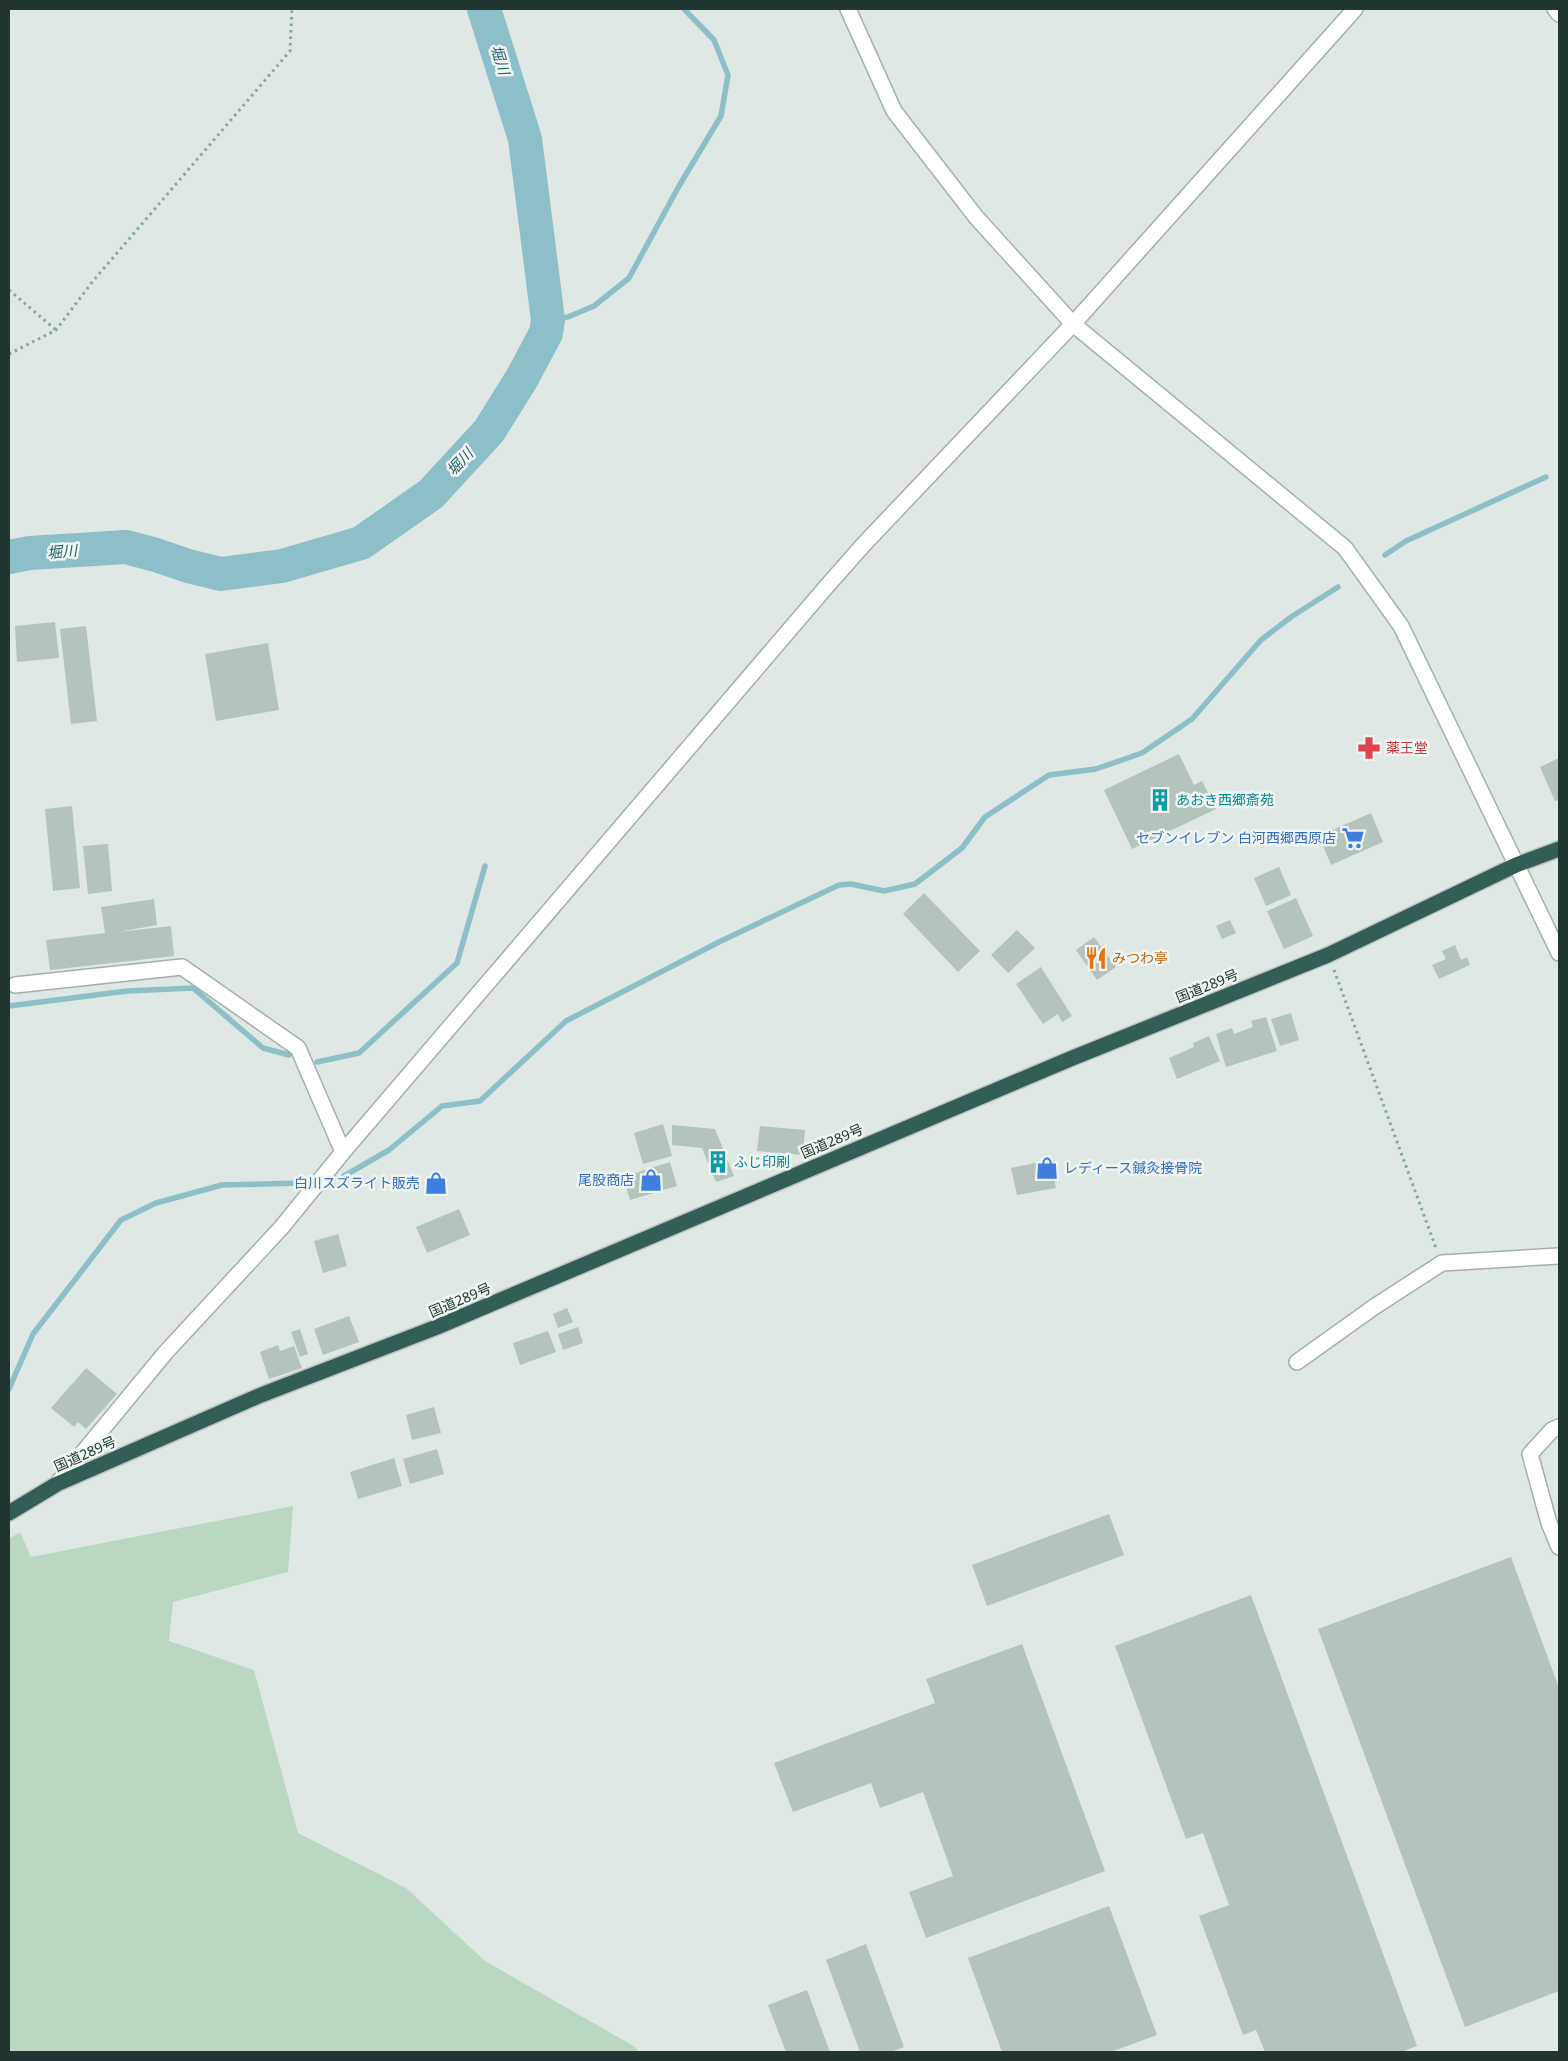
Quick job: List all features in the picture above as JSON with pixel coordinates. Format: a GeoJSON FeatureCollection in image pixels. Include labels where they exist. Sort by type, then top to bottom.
{"type":"FeatureCollection","features":[{"type":"Feature","properties":{"kind":"highway","name":"国道289号"},"geometry":{"type":"LineString","coordinates":[[9,1513],[57,1484],[261,1395],[437,1327],[1034,1074],[1328,955],[1516,865],[1559,850]]}},
{"type":"Feature","properties":{"kind":"street"},"geometry":{"type":"LineString","coordinates":[[848,9],[894,111],[976,217],[1073,324],[1345,548],[1401,626],[1559,953]]}},
{"type":"Feature","properties":{"kind":"street"},"geometry":{"type":"LineString","coordinates":[[57,1484],[166,1352],[281,1228],[343,1152],[846,565],[1073,324],[1355,9]]}},
{"type":"Feature","properties":{"kind":"street"},"geometry":{"type":"LineString","coordinates":[[1555,9],[1559,14]]}},
{"type":"Feature","properties":{"kind":"street"},"geometry":{"type":"LineString","coordinates":[[15,985],[182,967],[298,1048],[343,1152]]}},
{"type":"Feature","properties":{"kind":"street"},"geometry":{"type":"LineString","coordinates":[[1297,1362],[1374,1307],[1442,1262],[1559,1256]]}},
{"type":"Feature","properties":{"kind":"street"},"geometry":{"type":"LineString","coordinates":[[1559,1427],[1552,1430],[1530,1454],[1554,1522],[1559,1547]]}},
{"type":"Feature","properties":{"kind":"path"},"geometry":{"type":"LineString","coordinates":[[9,354],[56,330],[93,281],[290,51],[292,9]]}},
{"type":"Feature","properties":{"kind":"path"},"geometry":{"type":"LineString","coordinates":[[9,290],[56,330]]}},
{"type":"Feature","properties":{"kind":"path"},"geometry":{"type":"LineString","coordinates":[[1328,955],[1442,1262]]}},
{"type":"Feature","properties":{"kind":"green space"},"geometry":{"type":"Polygon","coordinates":[[[293,1506],[288,1572],[173,1602],[169,1641],[254,1670],[298,1833],[406,1888],[485,1961],[637,2048],[636,2052],[9,2052],[9,1539],[20,1532],[31,1557],[293,1506]]]}},
{"type":"Feature","properties":{"kind":"building"},"geometry":{"type":"Polygon","coordinates":[[[55,622],[59,658],[17,662],[15,626],[55,622]]]}},
{"type":"Feature","properties":{"kind":"building"},"geometry":{"type":"Polygon","coordinates":[[[86,626],[97,721],[71,724],[60,629],[86,626]]]}},
{"type":"Feature","properties":{"kind":"building"},"geometry":{"type":"Polygon","coordinates":[[[268,643],[279,710],[216,721],[205,654],[268,643]]]}},
{"type":"Feature","properties":{"kind":"building","name":"あおき西郷斎苑"},"geometry":{"type":"Polygon","coordinates":[[[1179,754],[1194,785],[1202,781],[1216,809],[1132,849],[1104,790],[1179,754]]]}},
{"type":"Feature","properties":{"kind":"building"},"geometry":{"type":"Polygon","coordinates":[[[1559,758],[1559,800],[1555,801],[1540,767],[1559,758]]]}},
{"type":"Feature","properties":{"kind":"building"},"geometry":{"type":"Polygon","coordinates":[[[72,806],[80,888],[53,891],[45,809],[72,806]]]}},
{"type":"Feature","properties":{"kind":"building"},"geometry":{"type":"Polygon","coordinates":[[[1371,813],[1383,842],[1331,865],[1319,836],[1371,813]]]}},
{"type":"Feature","properties":{"kind":"building"},"geometry":{"type":"Polygon","coordinates":[[[108,844],[112,891],[88,894],[83,846],[108,844]]]}},
{"type":"Feature","properties":{"kind":"building"},"geometry":{"type":"Polygon","coordinates":[[[1279,867],[1291,895],[1266,906],[1254,878],[1279,867]]]}},
{"type":"Feature","properties":{"kind":"building"},"geometry":{"type":"Polygon","coordinates":[[[924,893],[980,951],[958,972],[903,914],[924,893]]]}},
{"type":"Feature","properties":{"kind":"building"},"geometry":{"type":"Polygon","coordinates":[[[1296,898],[1313,936],[1284,949],[1267,911],[1296,898]]]}},
{"type":"Feature","properties":{"kind":"building"},"geometry":{"type":"Polygon","coordinates":[[[154,899],[157,925],[118,932],[171,926],[174,956],[50,970],[46,940],[105,933],[101,907],[154,899]]]}},
{"type":"Feature","properties":{"kind":"building"},"geometry":{"type":"Polygon","coordinates":[[[1230,920],[1236,933],[1222,939],[1216,926],[1230,920]]]}},
{"type":"Feature","properties":{"kind":"building"},"geometry":{"type":"Polygon","coordinates":[[[1017,930],[1035,948],[1008,973],[991,955],[1017,930]]]}},
{"type":"Feature","properties":{"kind":"building"},"geometry":{"type":"Polygon","coordinates":[[[1094,937],[1116,967],[1097,980],[1076,950],[1094,937]]]}},
{"type":"Feature","properties":{"kind":"building"},"geometry":{"type":"Polygon","coordinates":[[[1455,945],[1461,960],[1467,957],[1470,965],[1439,979],[1432,965],[1446,959],[1442,951],[1455,945]]]}},
{"type":"Feature","properties":{"kind":"building"},"geometry":{"type":"Polygon","coordinates":[[[1041,967],[1072,1016],[1062,1022],[1058,1014],[1043,1024],[1016,984],[1041,967]]]}},
{"type":"Feature","properties":{"kind":"building"},"geometry":{"type":"Polygon","coordinates":[[[1291,1013],[1299,1040],[1280,1046],[1271,1019],[1291,1013]]]}},
{"type":"Feature","properties":{"kind":"building"},"geometry":{"type":"Polygon","coordinates":[[[1266,1017],[1277,1051],[1226,1067],[1216,1034],[1232,1028],[1234,1034],[1253,1027],[1251,1021],[1266,1017]]]}},
{"type":"Feature","properties":{"kind":"building"},"geometry":{"type":"Polygon","coordinates":[[[1209,1036],[1220,1061],[1177,1079],[1169,1058],[1194,1047],[1193,1043],[1209,1036]]]}},
{"type":"Feature","properties":{"kind":"building"},"geometry":{"type":"Polygon","coordinates":[[[663,1124],[672,1156],[643,1164],[634,1133],[663,1124]]]}},
{"type":"Feature","properties":{"kind":"building","name":"ふじ印刷"},"geometry":{"type":"Polygon","coordinates":[[[672,1125],[715,1129],[734,1176],[716,1182],[702,1148],[672,1145],[672,1125]]]}},
{"type":"Feature","properties":{"kind":"building"},"geometry":{"type":"Polygon","coordinates":[[[760,1126],[805,1130],[803,1155],[757,1151],[760,1126]]]}},
{"type":"Feature","properties":{"kind":"building"},"geometry":{"type":"Polygon","coordinates":[[[1050,1160],[1056,1188],[1017,1195],[1011,1168],[1050,1160]]]}},
{"type":"Feature","properties":{"kind":"building"},"geometry":{"type":"Polygon","coordinates":[[[670,1162],[677,1186],[630,1200],[623,1177],[670,1162]]]}},
{"type":"Feature","properties":{"kind":"building"},"geometry":{"type":"Polygon","coordinates":[[[459,1209],[470,1235],[427,1253],[416,1227],[459,1209]]]}},
{"type":"Feature","properties":{"kind":"building"},"geometry":{"type":"Polygon","coordinates":[[[338,1234],[347,1266],[323,1273],[314,1241],[338,1234]]]}},
{"type":"Feature","properties":{"kind":"building"},"geometry":{"type":"Polygon","coordinates":[[[567,1308],[573,1322],[558,1328],[553,1314],[567,1308]]]}},
{"type":"Feature","properties":{"kind":"building"},"geometry":{"type":"Polygon","coordinates":[[[349,1316],[359,1342],[323,1355],[314,1329],[349,1316]]]}},
{"type":"Feature","properties":{"kind":"building"},"geometry":{"type":"Polygon","coordinates":[[[578,1327],[583,1343],[563,1350],[558,1334],[578,1327]]]}},
{"type":"Feature","properties":{"kind":"building"},"geometry":{"type":"Polygon","coordinates":[[[300,1329],[308,1354],[300,1357],[291,1332],[300,1329]]]}},
{"type":"Feature","properties":{"kind":"building"},"geometry":{"type":"Polygon","coordinates":[[[548,1331],[556,1352],[520,1365],[513,1343],[548,1331]]]}},
{"type":"Feature","properties":{"kind":"building"},"geometry":{"type":"Polygon","coordinates":[[[278,1345],[280,1351],[294,1346],[302,1368],[269,1379],[260,1352],[278,1345]]]}},
{"type":"Feature","properties":{"kind":"building"},"geometry":{"type":"Polygon","coordinates":[[[86,1368],[117,1394],[86,1429],[78,1422],[74,1427],[51,1408],[86,1368]]]}},
{"type":"Feature","properties":{"kind":"building"},"geometry":{"type":"Polygon","coordinates":[[[434,1407],[441,1433],[412,1440],[406,1415],[434,1407]]]}},
{"type":"Feature","properties":{"kind":"building"},"geometry":{"type":"Polygon","coordinates":[[[437,1449],[444,1474],[410,1484],[403,1459],[437,1449]]]}},
{"type":"Feature","properties":{"kind":"building"},"geometry":{"type":"Polygon","coordinates":[[[394,1458],[402,1486],[358,1499],[350,1472],[394,1458]]]}},
{"type":"Feature","properties":{"kind":"building"},"geometry":{"type":"Polygon","coordinates":[[[1109,1514],[1124,1555],[987,1606],[972,1565],[1109,1514]]]}},
{"type":"Feature","properties":{"kind":"building"},"geometry":{"type":"Polygon","coordinates":[[[1511,1557],[1559,1688],[1559,1991],[1465,2027],[1318,1629],[1511,1557]]]}},
{"type":"Feature","properties":{"kind":"building"},"geometry":{"type":"Polygon","coordinates":[[[1251,1595],[1417,2046],[1401,2052],[1265,2052],[1256,2030],[1243,2035],[1199,1916],[1229,1905],[1203,1833],[1186,1839],[1115,1646],[1251,1595]]]}},
{"type":"Feature","properties":{"kind":"building"},"geometry":{"type":"Polygon","coordinates":[[[1022,1644],[1105,1871],[926,1938],[909,1892],[953,1876],[923,1792],[880,1808],[871,1783],[793,1812],[774,1763],[935,1703],[926,1679],[1022,1644]]]}},
{"type":"Feature","properties":{"kind":"building"},"geometry":{"type":"Polygon","coordinates":[[[1109,1906],[1157,2035],[1111,2052],[1002,2052],[968,1958],[1109,1906]]]}},
{"type":"Feature","properties":{"kind":"building"},"geometry":{"type":"Polygon","coordinates":[[[866,1944],[904,2047],[891,2052],[860,2052],[826,1960],[866,1944]]]}},
{"type":"Feature","properties":{"kind":"building"},"geometry":{"type":"Polygon","coordinates":[[[807,1990],[830,2052],[786,2052],[768,2005],[807,1990]]]}},
{"type":"Feature","properties":{"kind":"waterway","name":"堀川"},"geometry":{"type":"LineString","coordinates":[[9,557],[30,553],[126,547],[221,574],[282,566],[361,543],[431,494],[489,431],[522,378],[546,333],[548,320],[525,139],[484,9]]}},
{"type":"Feature","properties":{"kind":"waterway"},"geometry":{"type":"LineString","coordinates":[[548,320],[568,317],[594,306],[629,278],[679,186],[721,116],[728,75],[714,40],[684,9]]}},
{"type":"Feature","properties":{"kind":"waterway"},"geometry":{"type":"LineString","coordinates":[[1385,555],[1406,541],[1546,477]]}},
{"type":"Feature","properties":{"kind":"waterway"},"geometry":{"type":"LineString","coordinates":[[344,1176],[389,1150],[442,1106],[480,1101],[566,1021],[719,942],[839,885],[851,884],[884,891],[915,884],[962,848],[985,817],[1049,775],[1096,769],[1142,753],[1192,719],[1261,640],[1291,617],[1338,587]]}},
{"type":"Feature","properties":{"kind":"waterway"},"geometry":{"type":"LineString","coordinates":[[317,1062],[359,1053],[457,963],[485,866]]}},
{"type":"Feature","properties":{"kind":"waterway"},"geometry":{"type":"LineString","coordinates":[[9,1006],[127,991],[193,988],[263,1048],[289,1055]]}},
{"type":"Feature","properties":{"kind":"waterway"},"geometry":{"type":"LineString","coordinates":[[9,1389],[33,1334],[121,1220],[156,1203],[222,1185],[301,1183]]}},
{"type":"Feature","properties":{"kind":"place","name":"薬王堂"},"geometry":{"type":"Point","coordinates":[1369,748]}},
{"type":"Feature","properties":{"kind":"place","name":"あおき西郷斎苑"},"geometry":{"type":"Point","coordinates":[1160,800]}},
{"type":"Feature","properties":{"kind":"place","name":"セブンイレブン 白河西郷西原店"},"geometry":{"type":"Point","coordinates":[1353,838]}},
{"type":"Feature","properties":{"kind":"place","name":"みつわ亭"},"geometry":{"type":"Point","coordinates":[1096,958]}},
{"type":"Feature","properties":{"kind":"place","name":"ふじ印刷"},"geometry":{"type":"Point","coordinates":[718,1162]}},
{"type":"Feature","properties":{"kind":"place","name":"レディース鍼灸接骨院"},"geometry":{"type":"Point","coordinates":[1047,1168]}},
{"type":"Feature","properties":{"kind":"place","name":"尾股商店"},"geometry":{"type":"Point","coordinates":[651,1180]}},
{"type":"Feature","properties":{"kind":"place","name":"白川スズライト販売"},"geometry":{"type":"Point","coordinates":[436,1183]}}]}
